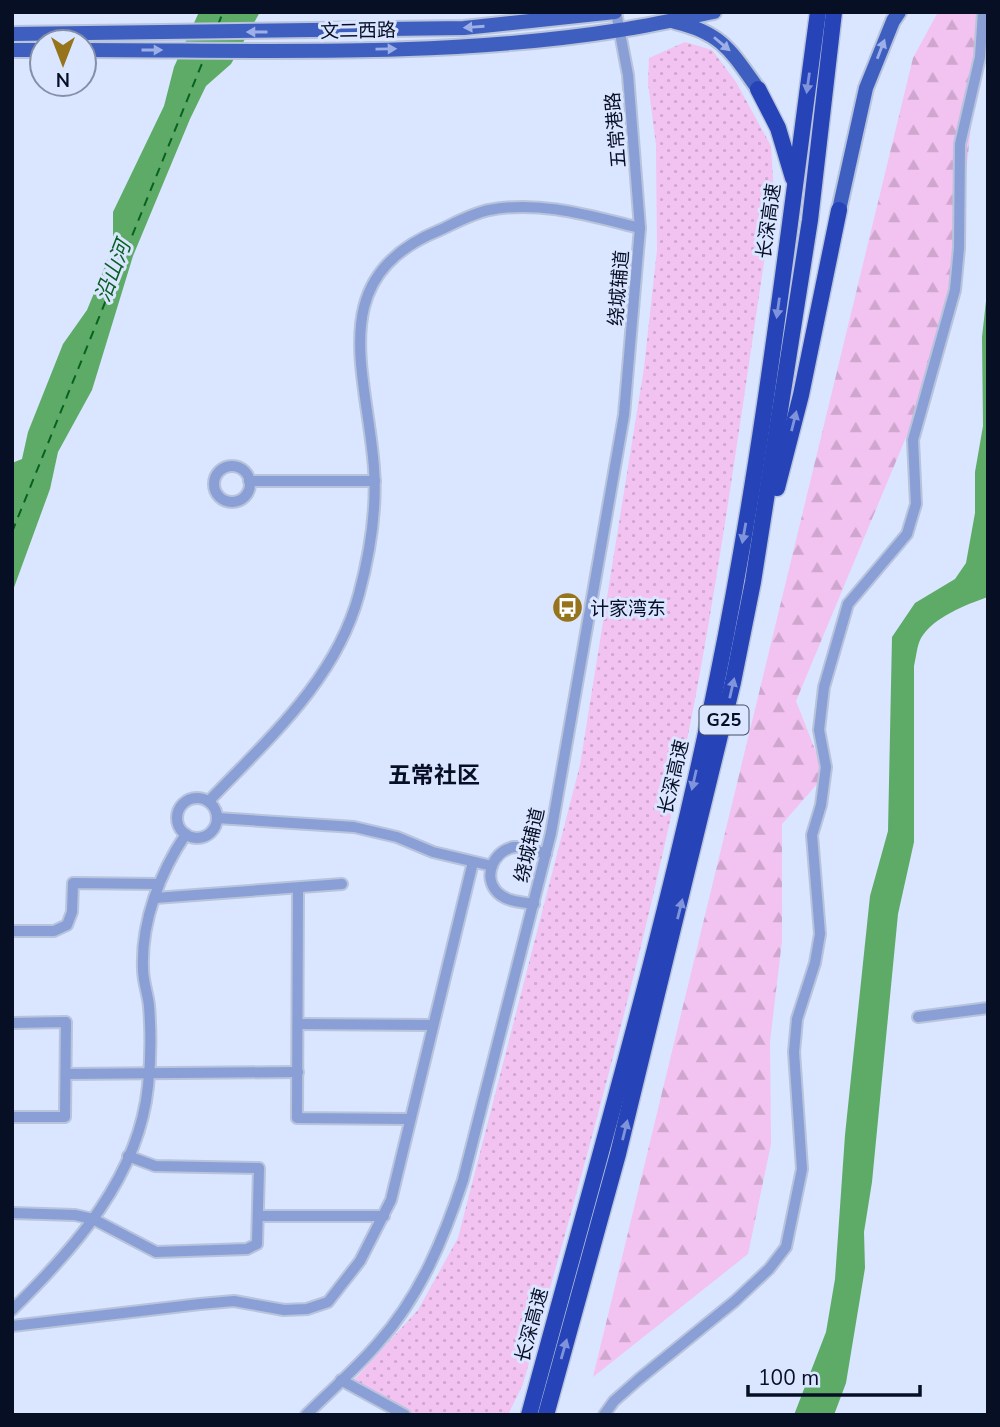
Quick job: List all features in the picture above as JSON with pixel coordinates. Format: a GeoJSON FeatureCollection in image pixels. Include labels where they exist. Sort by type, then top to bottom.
{"type":"FeatureCollection","features":[{"type":"Feature","properties":{"kind":"highway","name":"长深高速"},"geometry":{"type":"LineString","coordinates":[[546,1415],[632,1101],[733,682],[753,582],[810,220],[834,12]]}},
{"type":"Feature","properties":{"kind":"highway","name":"长深高速"},"geometry":{"type":"LineString","coordinates":[[528,1415],[660,923],[718,676],[758,456],[818,14]]}},
{"type":"Feature","properties":{"kind":"highway"},"geometry":{"type":"LineString","coordinates":[[758,89],[778,128],[794,184]]}},
{"type":"Feature","properties":{"kind":"highway"},"geometry":{"type":"LineString","coordinates":[[753,582],[801,395],[839,209]]}},
{"type":"Feature","properties":{"kind":"main road","name":"文二西路"},"geometry":{"type":"LineString","coordinates":[[12,34],[464,28],[616,12]]}},
{"type":"Feature","properties":{"kind":"main road","name":"文二西路"},"geometry":{"type":"LineString","coordinates":[[98,50],[318,50],[455,46],[620,30],[715,12]]}},
{"type":"Feature","properties":{"kind":"main road"},"geometry":{"type":"LineString","coordinates":[[839,209],[866,89],[899,12]]}},
{"type":"Feature","properties":{"kind":"main road"},"geometry":{"type":"LineString","coordinates":[[670,20],[702,28],[729,48],[758,89]]}},
{"type":"Feature","properties":{"kind":"street","name":"五常港路"},"geometry":{"type":"LineString","coordinates":[[616,12],[628,75],[640,228]]}},
{"type":"Feature","properties":{"kind":"street"},"geometry":{"type":"LineString","coordinates":[[604,1415],[614,1401],[639,1379],[735,1301],[769,1269],[786,1247],[802,1169],[794,1052],[797,1019],[815,963],[820,934],[812,835],[821,805],[826,767],[819,730],[824,687],[848,604],[907,534],[916,504],[913,440],[955,290],[959,248],[960,144],[980,57],[983,12]]}},
{"type":"Feature","properties":{"kind":"street"},"geometry":{"type":"LineString","coordinates":[[209,802],[300,706],[319,681],[347,628],[373,525],[375,481],[359,346],[361,315],[374,282],[399,250],[487,210],[532,206],[640,228]]}},
{"type":"Feature","properties":{"kind":"street","name":"绕城辅道"},"geometry":{"type":"LineString","coordinates":[[306,1415],[380,1342],[418,1288],[445,1234],[463,1180],[546,854],[606,531],[624,415],[640,228]]}},
{"type":"Feature","properties":{"kind":"street"},"geometry":{"type":"LineString","coordinates":[[249,481],[375,481]]}},
{"type":"Feature","properties":{"kind":"street"},"geometry":{"type":"LineString","coordinates":[[197,797],[209,802],[217,818],[214,830],[204,836],[186,834],[177,818],[181,806],[197,797]]}},
{"type":"Feature","properties":{"kind":"street"},"geometry":{"type":"LineString","coordinates":[[217,818],[354,827],[492,866]]}},
{"type":"Feature","properties":{"kind":"street"},"geometry":{"type":"LineString","coordinates":[[12,1310],[44,1279],[93,1219],[128,1156],[148,1088],[149,1005],[143,969],[155,898],[166,864],[186,834]]}},
{"type":"Feature","properties":{"kind":"street"},"geometry":{"type":"LineString","coordinates":[[534,904],[511,901],[497,892],[490,881],[492,866],[502,852],[515,847],[546,854]]}},
{"type":"Feature","properties":{"kind":"street"},"geometry":{"type":"LineString","coordinates":[[12,1326],[234,1301],[284,1310],[307,1309],[328,1302],[360,1261],[391,1200],[473,862]]}},
{"type":"Feature","properties":{"kind":"street"},"geometry":{"type":"LineString","coordinates":[[12,931],[54,931],[67,925],[72,912],[73,883],[159,884]]}},
{"type":"Feature","properties":{"kind":"street"},"geometry":{"type":"LineString","coordinates":[[155,898],[342,884]]}},
{"type":"Feature","properties":{"kind":"street"},"geometry":{"type":"LineString","coordinates":[[298,888],[298,1118],[410,1119]]}},
{"type":"Feature","properties":{"kind":"street"},"geometry":{"type":"LineString","coordinates":[[918,1017],[988,1008]]}},
{"type":"Feature","properties":{"kind":"street"},"geometry":{"type":"LineString","coordinates":[[12,1023],[66,1022],[65,1117],[12,1117]]}},
{"type":"Feature","properties":{"kind":"street"},"geometry":{"type":"LineString","coordinates":[[298,1024],[432,1025]]}},
{"type":"Feature","properties":{"kind":"street"},"geometry":{"type":"LineString","coordinates":[[66,1074],[298,1072]]}},
{"type":"Feature","properties":{"kind":"street"},"geometry":{"type":"LineString","coordinates":[[12,1213],[75,1215],[93,1219],[156,1252],[247,1249],[257,1244],[259,1168],[155,1166],[128,1156]]}},
{"type":"Feature","properties":{"kind":"street"},"geometry":{"type":"LineString","coordinates":[[259,1216],[384,1216]]}},
{"type":"Feature","properties":{"kind":"street"},"geometry":{"type":"LineString","coordinates":[[341,1380],[405,1415]]}},
{"type":"Feature","properties":{"kind":"green space"},"geometry":{"type":"Polygon","coordinates":[[[938,12],[983,12],[959,240],[927,387],[796,701],[825,775],[782,824],[782,941],[770,1041],[771,1144],[748,1254],[593,1377],[913,58],[938,12]]]}},
{"type":"Feature","properties":{"kind":"green space"},"geometry":{"type":"Polygon","coordinates":[[[685,42],[712,50],[736,82],[771,146],[774,196],[701,667],[664,848],[621,1027],[523,1384],[508,1415],[417,1415],[361,1389],[354,1380],[418,1310],[458,1238],[580,765],[644,368],[657,250],[656,145],[648,83],[649,58],[685,42]]]}},
{"type":"Feature","properties":{"kind":"water","name":"沿山河"},"geometry":{"type":"Polygon","coordinates":[[[199,12],[260,12],[231,64],[206,86],[190,119],[133,256],[92,390],[58,452],[50,489],[12,593],[12,463],[22,459],[28,432],[63,344],[87,310],[113,247],[113,212],[164,106],[174,67],[199,12]]]}},
{"type":"Feature","properties":{"kind":"water"},"geometry":{"type":"Polygon","coordinates":[[[988,283],[988,597],[942,618],[921,638],[918,648],[914,666],[914,842],[898,914],[872,1182],[864,1232],[865,1268],[846,1383],[834,1415],[794,1415],[826,1332],[835,1279],[845,1135],[870,896],[888,831],[892,637],[915,603],[955,579],[966,563],[975,513],[975,472],[983,426],[982,337],[988,283]]]}},
{"type":"Feature","properties":{"kind":"ferry route"},"geometry":{"type":"LineString","coordinates":[[218,25],[223,12]]}},
{"type":"Feature","properties":{"kind":"ferry route"},"geometry":{"type":"LineString","coordinates":[[12,532],[205,56]]}},
{"type":"Feature","properties":{"kind":"place","name":"计家湾东"},"geometry":{"type":"Point","coordinates":[567,608]}},
{"type":"Feature","properties":{"kind":"district","name":"五常社区"},"geometry":{"type":"Point","coordinates":[434,775]}}]}
